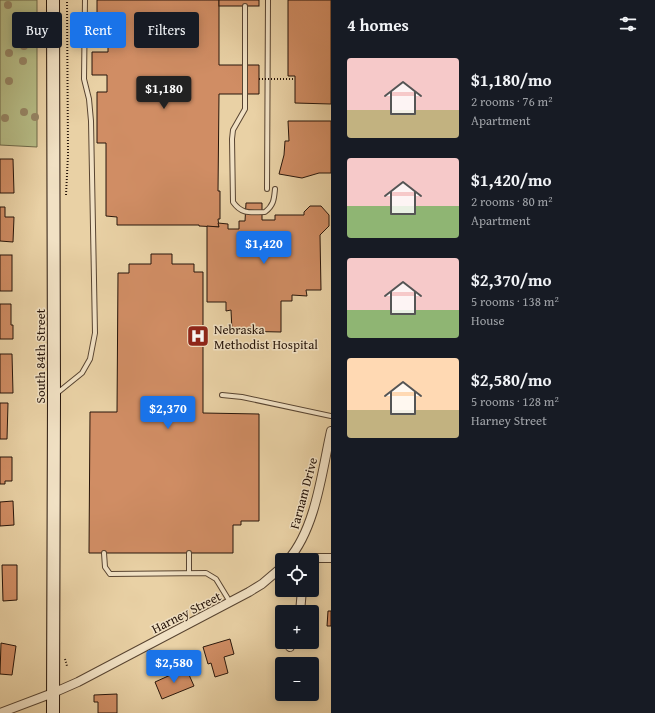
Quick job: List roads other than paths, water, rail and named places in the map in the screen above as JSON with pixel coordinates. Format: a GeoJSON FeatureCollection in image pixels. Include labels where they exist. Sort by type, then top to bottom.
{"type":"FeatureCollection","features":[{"type":"Feature","properties":{"kind":"main road","name":"South 84th Street"},"geometry":{"type":"LineString","coordinates":[[53,0],[53,713]]}},
{"type":"Feature","properties":{"kind":"street","name":"Farnam Drive"},"geometry":{"type":"LineString","coordinates":[[294,553],[304,537],[312,515],[331,431]]}},
{"type":"Feature","properties":{"kind":"street"},"geometry":{"type":"LineString","coordinates":[[319,558],[331,558]]}},
{"type":"Feature","properties":{"kind":"street","name":"Harney Street"},"geometry":{"type":"LineString","coordinates":[[0,712],[53,693],[78,682],[230,602],[262,584],[275,573]]}},
{"type":"Feature","properties":{"kind":"lane"},"geometry":{"type":"LineString","coordinates":[[54,395],[82,373],[90,359],[95,333],[91,120],[89,99],[84,79],[85,0]]}},
{"type":"Feature","properties":{"kind":"lane"},"geometry":{"type":"LineString","coordinates":[[267,189],[268,0]]}},
{"type":"Feature","properties":{"kind":"lane"},"geometry":{"type":"LineString","coordinates":[[245,6],[245,109],[232,134],[233,202],[238,209],[245,212],[265,212],[272,206],[274,200],[274,189]]}},
{"type":"Feature","properties":{"kind":"lane"},"geometry":{"type":"LineString","coordinates":[[222,395],[242,397],[331,416]]}},
{"type":"Feature","properties":{"kind":"lane"},"geometry":{"type":"LineString","coordinates":[[104,553],[105,567],[110,574],[206,573],[216,579],[230,602]]}},
{"type":"Feature","properties":{"kind":"lane"},"geometry":{"type":"LineString","coordinates":[[189,553],[189,573]]}},
{"type":"Feature","properties":{"kind":"place","name":"Nebraska Methodist Hospital"},"geometry":{"type":"Point","coordinates":[198,336]}}]}
